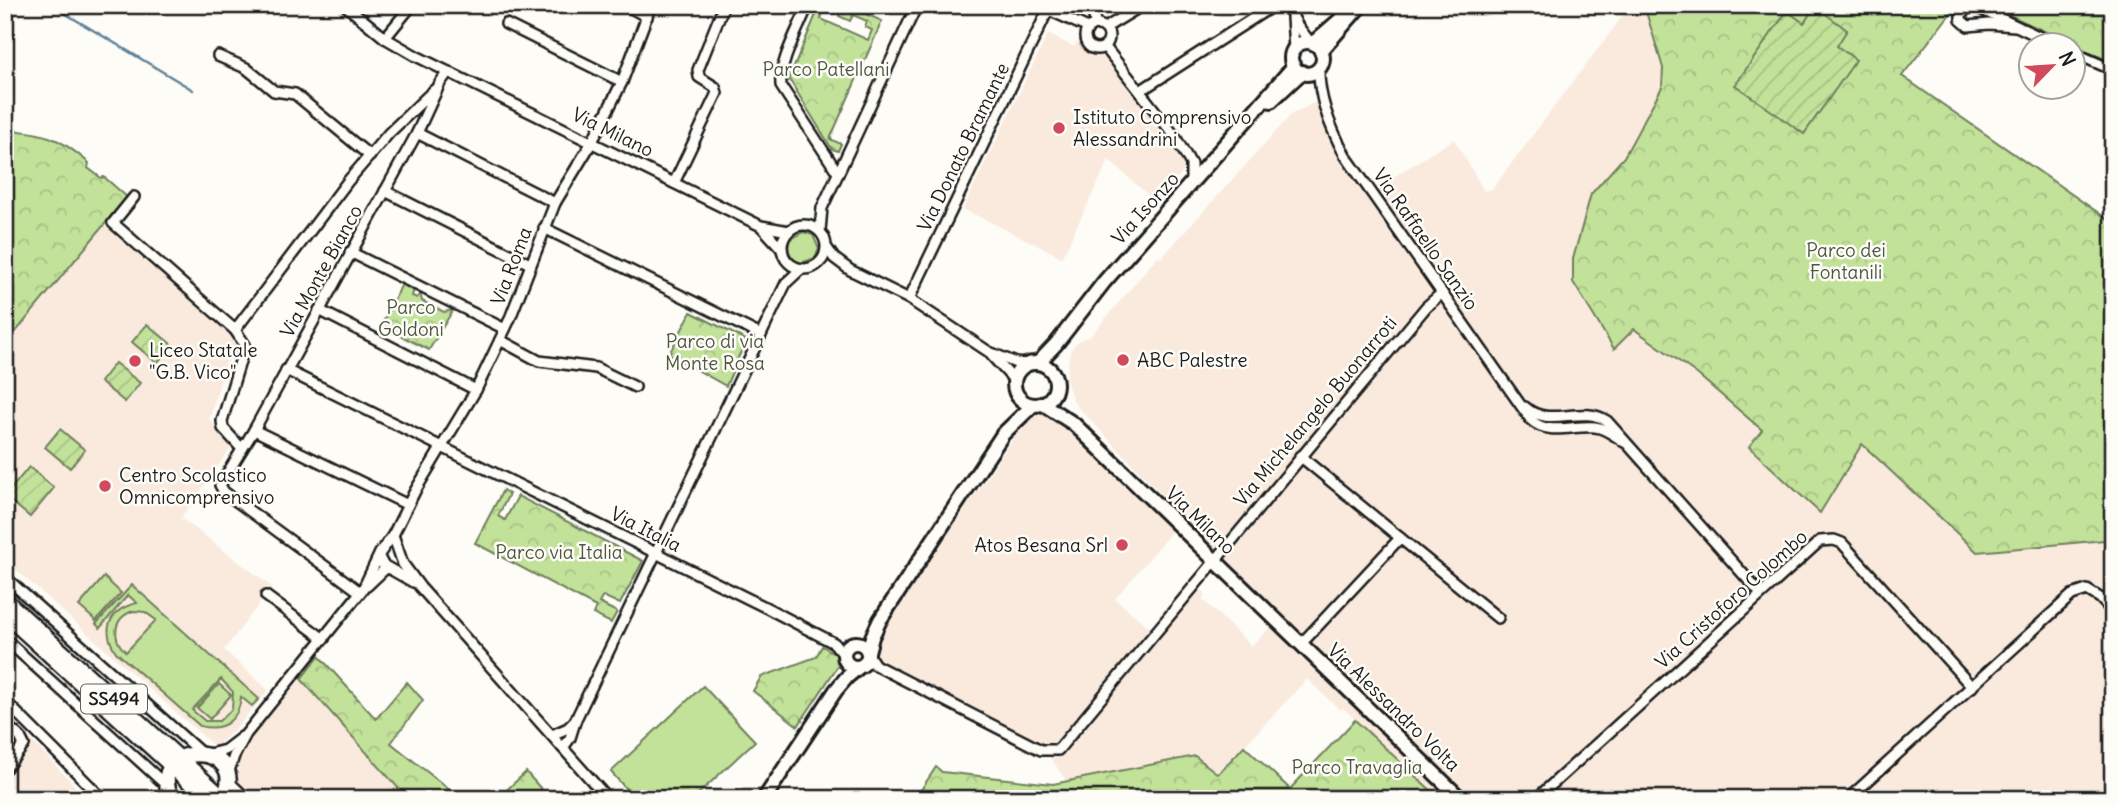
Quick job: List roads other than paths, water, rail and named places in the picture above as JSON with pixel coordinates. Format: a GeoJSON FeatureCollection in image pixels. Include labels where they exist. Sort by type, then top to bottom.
{"type":"FeatureCollection","features":[{"type":"Feature","properties":{"kind":"main road","name":"SS494"},"geometry":{"type":"LineString","coordinates":[[5,600],[176,762],[208,799]]}},
{"type":"Feature","properties":{"kind":"main road","name":"SS494"},"geometry":{"type":"LineString","coordinates":[[5,614],[176,762],[224,799],[228,779]]}},
{"type":"Feature","properties":{"kind":"main road"},"geometry":{"type":"LineString","coordinates":[[171,795],[176,762],[186,755],[204,754],[220,763],[228,779]]}},
{"type":"Feature","properties":{"kind":"street","name":"Via Milano"},"geometry":{"type":"LineString","coordinates":[[345,5],[385,38],[448,72],[761,226],[789,231]]}},
{"type":"Feature","properties":{"kind":"street"},"geometry":{"type":"LineString","coordinates":[[385,38],[412,5]]}},
{"type":"Feature","properties":{"kind":"street"},"geometry":{"type":"LineString","coordinates":[[626,5],[647,17]]}},
{"type":"Feature","properties":{"kind":"street","name":"Via Roma"},"geometry":{"type":"LineString","coordinates":[[385,547],[476,390],[505,329],[555,203],[592,142],[622,82],[651,5]]}},
{"type":"Feature","properties":{"kind":"street"},"geometry":{"type":"LineString","coordinates":[[674,183],[717,93],[715,87],[699,77],[698,70],[724,5]]}},
{"type":"Feature","properties":{"kind":"street"},"geometry":{"type":"LineString","coordinates":[[808,5],[780,81],[786,95],[838,173]]}},
{"type":"Feature","properties":{"kind":"street"},"geometry":{"type":"LineString","coordinates":[[820,231],[822,208],[917,5]]}},
{"type":"Feature","properties":{"kind":"street"},"geometry":{"type":"LineString","coordinates":[[1038,5],[1091,27],[1105,28],[1143,5]]}},
{"type":"Feature","properties":{"kind":"street"},"geometry":{"type":"LineString","coordinates":[[1088,5],[1094,15],[1084,38],[1090,48],[1100,50],[1105,47],[1109,38],[1105,28]]}},
{"type":"Feature","properties":{"kind":"street"},"geometry":{"type":"LineString","coordinates":[[1140,91],[1274,5]]}},
{"type":"Feature","properties":{"kind":"street"},"geometry":{"type":"LineString","coordinates":[[1315,45],[1359,5]]}},
{"type":"Feature","properties":{"kind":"street"},"geometry":{"type":"LineString","coordinates":[[2015,26],[1989,23],[1968,26],[1961,20],[1961,15],[1967,8],[1976,7],[2028,32]]}},
{"type":"Feature","properties":{"kind":"street"},"geometry":{"type":"LineString","coordinates":[[1289,9],[1301,33],[1315,45],[1323,61],[1320,68],[1301,71],[1292,58],[1294,49],[1289,9]]}},
{"type":"Feature","properties":{"kind":"street","name":"Via Donato Bramante"},"geometry":{"type":"LineString","coordinates":[[909,299],[1048,10]]}},
{"type":"Feature","properties":{"kind":"street"},"geometry":{"type":"LineString","coordinates":[[506,24],[622,82]]}},
{"type":"Feature","properties":{"kind":"street"},"geometry":{"type":"LineString","coordinates":[[1294,49],[1301,43],[1315,45]]}},
{"type":"Feature","properties":{"kind":"street"},"geometry":{"type":"LineString","coordinates":[[1105,47],[1174,135],[1188,158],[1192,170],[1191,185]]}},
{"type":"Feature","properties":{"kind":"street"},"geometry":{"type":"LineString","coordinates":[[218,56],[246,68],[274,91],[295,94],[370,156]]}},
{"type":"Feature","properties":{"kind":"street"},"geometry":{"type":"LineString","coordinates":[[2086,58],[2113,70]]}},
{"type":"Feature","properties":{"kind":"street","name":"Via Raffaello Sanzio"},"geometry":{"type":"LineString","coordinates":[[1320,68],[1320,89],[1333,130],[1345,155],[1519,401],[1531,412],[1544,417],[1580,414],[1601,417],[1760,593]]}},
{"type":"Feature","properties":{"kind":"street","name":"Via Raffaello Sanzio"},"geometry":{"type":"LineString","coordinates":[[1301,71],[1320,89]]}},
{"type":"Feature","properties":{"kind":"street","name":"Via Isonzo"},"geometry":{"type":"LineString","coordinates":[[1032,363],[1072,324],[1104,282],[1249,119],[1301,71]]}},
{"type":"Feature","properties":{"kind":"street","name":"Via Monte Bianco"},"geometry":{"type":"LineString","coordinates":[[361,591],[224,492],[220,485],[254,430],[448,72]]}},
{"type":"Feature","properties":{"kind":"street"},"geometry":{"type":"LineString","coordinates":[[235,330],[389,133],[440,83]]}},
{"type":"Feature","properties":{"kind":"street"},"geometry":{"type":"LineString","coordinates":[[417,133],[555,203]]}},
{"type":"Feature","properties":{"kind":"street"},"geometry":{"type":"LineString","coordinates":[[385,191],[530,264]]}},
{"type":"Feature","properties":{"kind":"street"},"geometry":{"type":"LineString","coordinates":[[134,198],[113,223],[235,330],[243,341],[245,349],[222,421],[223,428],[242,449]]}},
{"type":"Feature","properties":{"kind":"street"},"geometry":{"type":"LineString","coordinates":[[563,748],[786,283],[788,262],[782,249],[783,240],[789,231],[804,225],[822,208]]}},
{"type":"Feature","properties":{"kind":"street"},"geometry":{"type":"LineString","coordinates":[[804,225],[813,226],[820,231],[834,258],[850,270]]}},
{"type":"Feature","properties":{"kind":"street","name":"Via Milano"},"geometry":{"type":"LineString","coordinates":[[761,226],[782,249]]}},
{"type":"Feature","properties":{"kind":"street"},"geometry":{"type":"LineString","coordinates":[[544,228],[761,335]]}},
{"type":"Feature","properties":{"kind":"street"},"geometry":{"type":"LineString","coordinates":[[819,264],[827,248]]}},
{"type":"Feature","properties":{"kind":"street"},"geometry":{"type":"LineString","coordinates":[[350,252],[505,329]]}},
{"type":"Feature","properties":{"kind":"street"},"geometry":{"type":"LineString","coordinates":[[788,262],[801,269],[829,264],[850,270],[909,299],[989,352],[1016,363],[1032,363],[1051,369],[1055,390],[1048,400],[1038,404],[1003,434]]}},
{"type":"Feature","properties":{"kind":"street"},"geometry":{"type":"LineString","coordinates":[[786,283],[801,269]]}},
{"type":"Feature","properties":{"kind":"street","name":"Via Michelangelo Buonarroti"},"geometry":{"type":"LineString","coordinates":[[869,654],[875,665],[1041,750],[1058,750],[1300,456],[1426,307],[1443,293]]}},
{"type":"Feature","properties":{"kind":"street"},"geometry":{"type":"LineString","coordinates":[[319,310],[476,390]]}},
{"type":"Feature","properties":{"kind":"street","name":"Via Isonzo"},"geometry":{"type":"LineString","coordinates":[[1054,376],[1059,350],[1072,324]]}},
{"type":"Feature","properties":{"kind":"street"},"geometry":{"type":"LineString","coordinates":[[500,340],[539,361],[596,368],[635,387]]}},
{"type":"Feature","properties":{"kind":"street"},"geometry":{"type":"LineString","coordinates":[[764,799],[836,690],[847,677],[866,663],[872,637],[880,620],[1003,434],[1017,396],[1014,380],[989,352]]}},
{"type":"Feature","properties":{"kind":"street"},"geometry":{"type":"LineString","coordinates":[[1014,380],[1018,370],[1032,363]]}},
{"type":"Feature","properties":{"kind":"street","name":"Via Italia"},"geometry":{"type":"LineString","coordinates":[[286,370],[848,650]]}},
{"type":"Feature","properties":{"kind":"street","name":"Via Milano"},"geometry":{"type":"LineString","coordinates":[[1055,390],[1074,424],[1301,643]]}},
{"type":"Feature","properties":{"kind":"street"},"geometry":{"type":"LineString","coordinates":[[1017,396],[1027,404],[1038,404]]}},
{"type":"Feature","properties":{"kind":"street","name":"Via Milano"},"geometry":{"type":"LineString","coordinates":[[1038,404],[1074,424]]}},
{"type":"Feature","properties":{"kind":"street"},"geometry":{"type":"LineString","coordinates":[[254,430],[408,505]]}},
{"type":"Feature","properties":{"kind":"street"},"geometry":{"type":"LineString","coordinates":[[1300,456],[1498,618]]}},
{"type":"Feature","properties":{"kind":"street"},"geometry":{"type":"LineString","coordinates":[[393,535],[401,559],[420,587],[608,799]]}},
{"type":"Feature","properties":{"kind":"street"},"geometry":{"type":"LineString","coordinates":[[1301,643],[1400,538]]}},
{"type":"Feature","properties":{"kind":"street","name":"Via Cristoforo Colombo"},"geometry":{"type":"LineString","coordinates":[[1536,799],[1820,541],[1834,540],[1842,543],[1972,687]]}},
{"type":"Feature","properties":{"kind":"street"},"geometry":{"type":"LineString","coordinates":[[247,799],[228,779],[234,756],[246,734],[361,591],[385,547],[397,548]]}},
{"type":"Feature","properties":{"kind":"street"},"geometry":{"type":"LineString","coordinates":[[379,557],[389,568],[420,587]]}},
{"type":"Feature","properties":{"kind":"street"},"geometry":{"type":"LineString","coordinates":[[361,591],[389,568],[398,566],[401,559]]}},
{"type":"Feature","properties":{"kind":"street"},"geometry":{"type":"LineString","coordinates":[[5,577],[204,754],[225,750],[246,734]]}},
{"type":"Feature","properties":{"kind":"street"},"geometry":{"type":"LineString","coordinates":[[1848,799],[2072,595],[2087,590],[2100,598],[2113,612]]}},
{"type":"Feature","properties":{"kind":"street"},"geometry":{"type":"LineString","coordinates":[[266,596],[324,639]]}},
{"type":"Feature","properties":{"kind":"street"},"geometry":{"type":"LineString","coordinates":[[836,690],[843,674],[848,650],[880,620]]}},
{"type":"Feature","properties":{"kind":"street"},"geometry":{"type":"LineString","coordinates":[[5,639],[171,795]]}},
{"type":"Feature","properties":{"kind":"street","name":"Via Alessandro Volta"},"geometry":{"type":"LineString","coordinates":[[1301,643],[1461,799]]}},
{"type":"Feature","properties":{"kind":"street"},"geometry":{"type":"LineString","coordinates":[[848,650],[864,646],[869,654]]}},
{"type":"Feature","properties":{"kind":"street"},"geometry":{"type":"LineString","coordinates":[[848,650],[852,667],[859,667]]}},
{"type":"Feature","properties":{"kind":"street"},"geometry":{"type":"LineString","coordinates":[[5,701],[103,799]]}},
{"type":"Feature","properties":{"kind":"street"},"geometry":{"type":"LineString","coordinates":[[552,735],[568,728],[576,719]]}},
{"type":"Feature","properties":{"kind":"street"},"geometry":{"type":"LineString","coordinates":[[5,724],[23,742],[19,753],[5,769]]}},
{"type":"Feature","properties":{"kind":"waterway"},"geometry":{"type":"LineString","coordinates":[[51,5],[193,90]]}},
{"type":"Feature","properties":{"kind":"place","name":"Istituto Comprensivo Alessandrini"},"geometry":{"type":"Point","coordinates":[1059,128]}},
{"type":"Feature","properties":{"kind":"place","name":"ABC Palestre"},"geometry":{"type":"Point","coordinates":[1123,360]}},
{"type":"Feature","properties":{"kind":"place","name":"Liceo Statale \"G.B. Vico\""},"geometry":{"type":"Point","coordinates":[135,361]}},
{"type":"Feature","properties":{"kind":"place","name":"Centro Scolastico Omnicomprensivo"},"geometry":{"type":"Point","coordinates":[105,486]}},
{"type":"Feature","properties":{"kind":"place","name":"Atos Besana Srl"},"geometry":{"type":"Point","coordinates":[1122,545]}},
{"type":"Feature","properties":{"kind":"park label","name":"Parco Patellani"},"geometry":{"type":"Point","coordinates":[826,69]}},
{"type":"Feature","properties":{"kind":"park label","name":"Parco dei Fontanili"},"geometry":{"type":"Point","coordinates":[1846,261]}},
{"type":"Feature","properties":{"kind":"park label","name":"Parco Goldoni"},"geometry":{"type":"Point","coordinates":[411,318]}},
{"type":"Feature","properties":{"kind":"park label","name":"Parco di via Monte Rosa"},"geometry":{"type":"Point","coordinates":[715,352]}},
{"type":"Feature","properties":{"kind":"park label","name":"Parco via Italia"},"geometry":{"type":"Point","coordinates":[559,552]}},
{"type":"Feature","properties":{"kind":"park label","name":"Parco Travaglia"},"geometry":{"type":"Point","coordinates":[1357,767]}}]}
